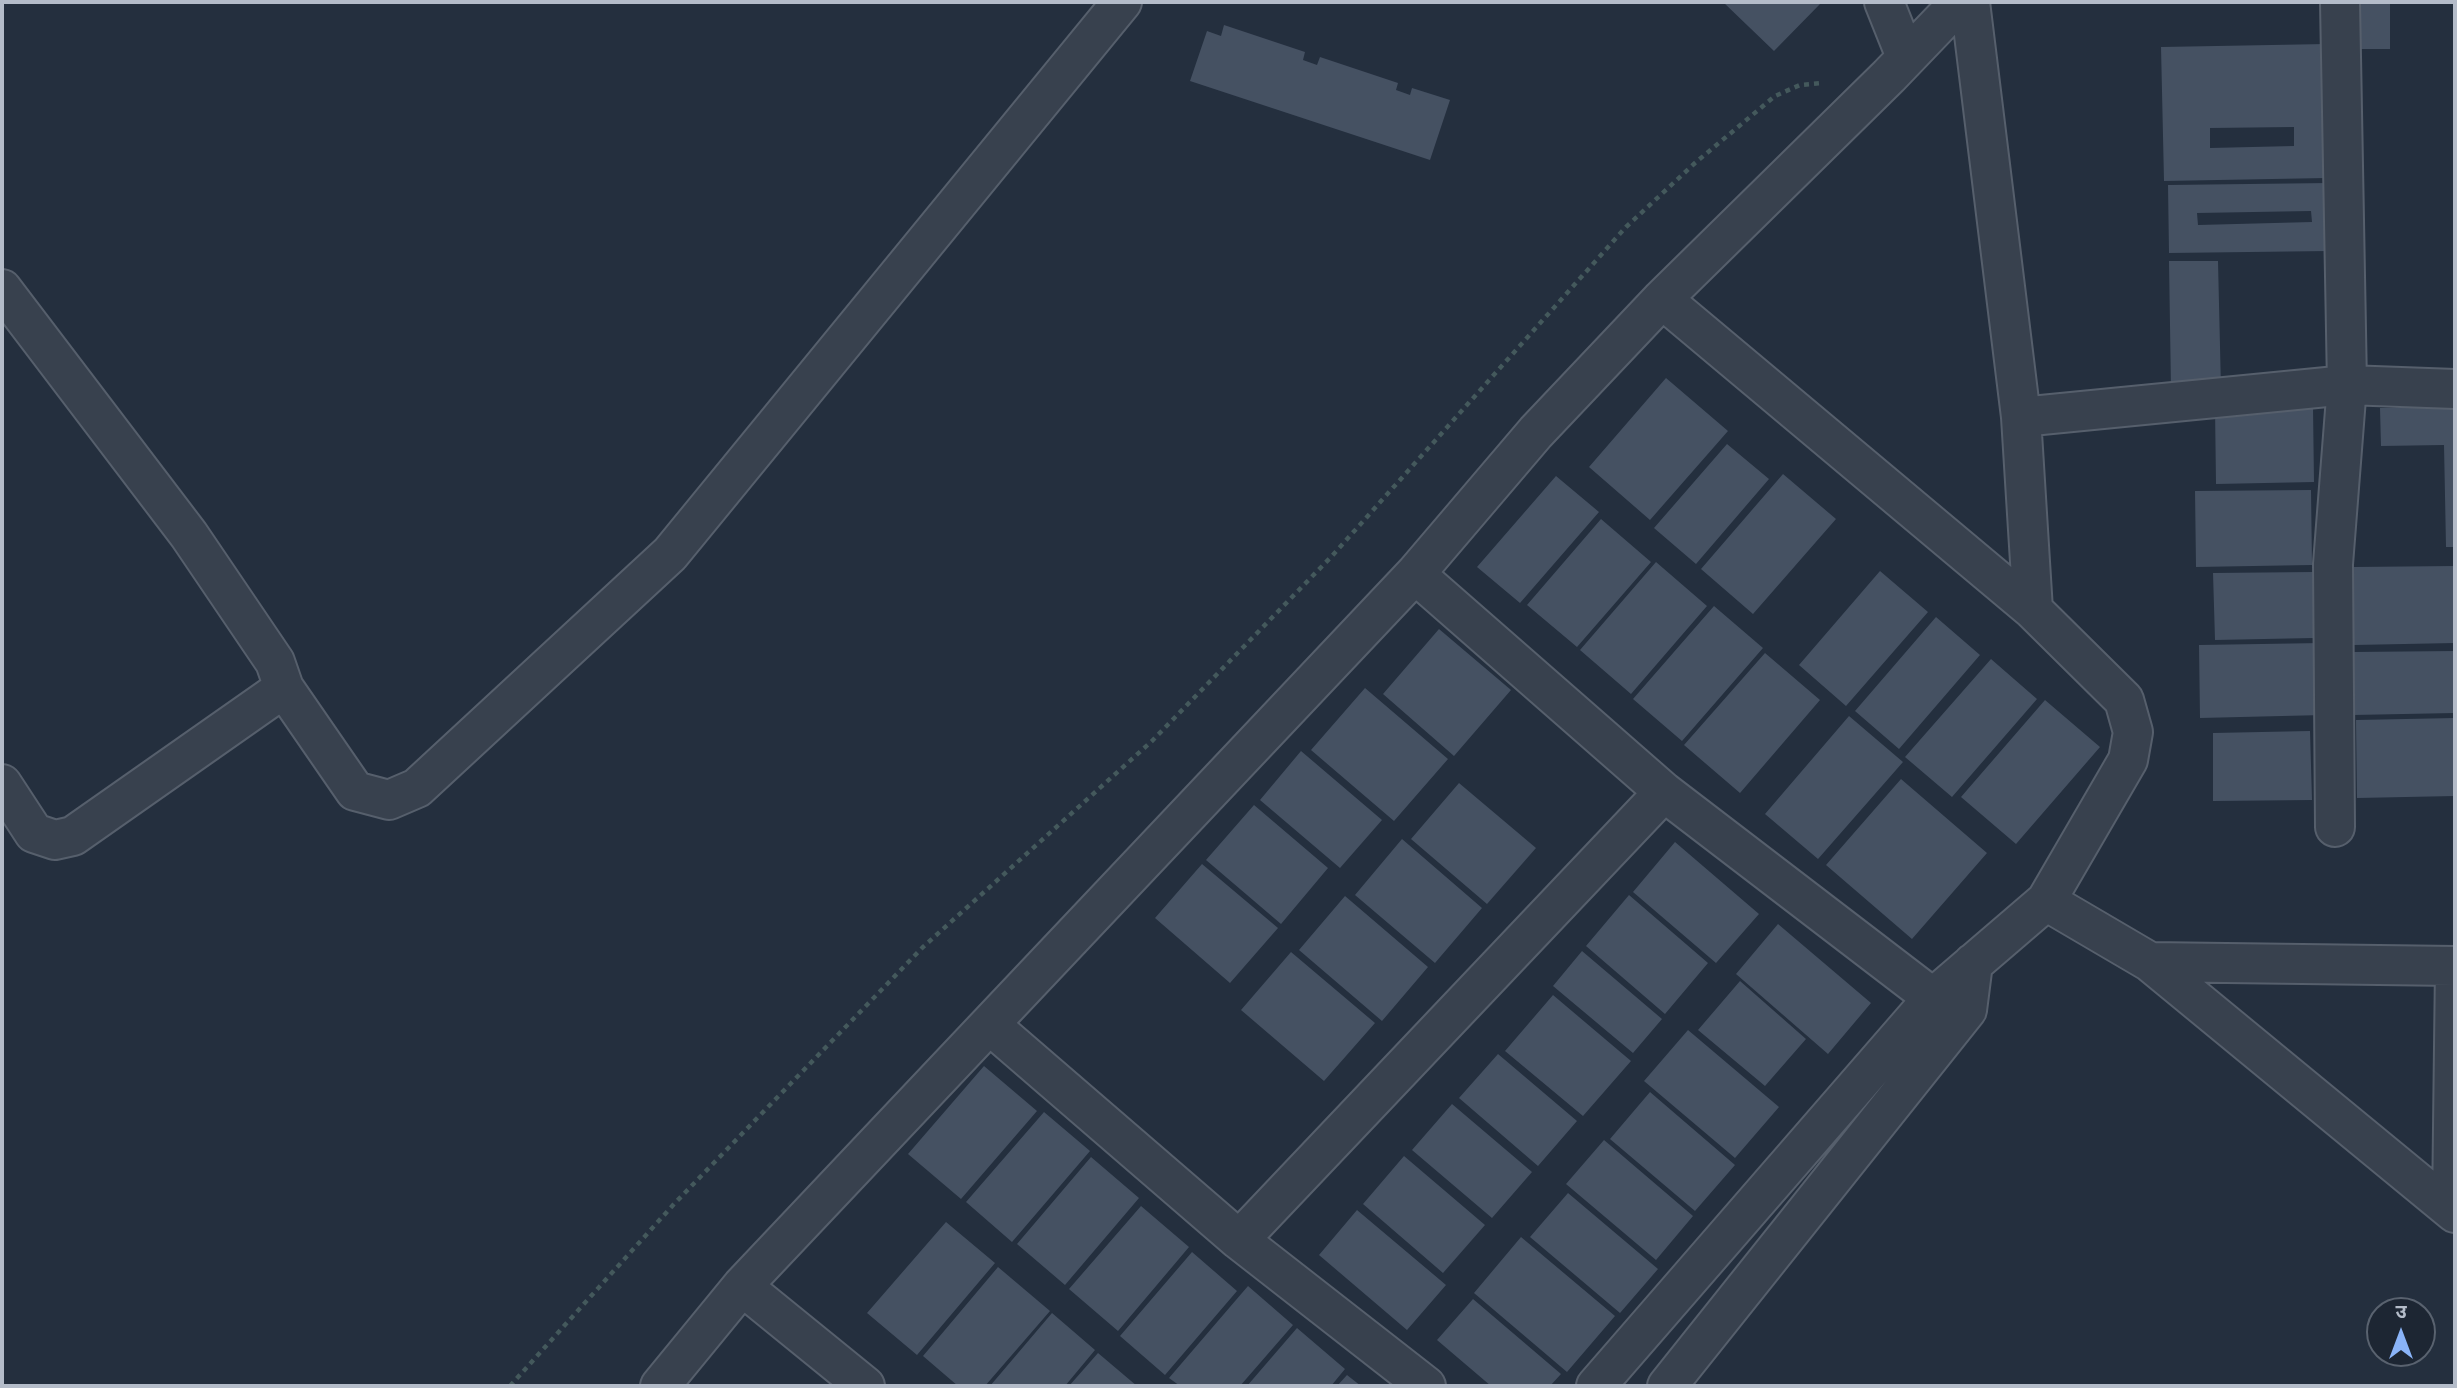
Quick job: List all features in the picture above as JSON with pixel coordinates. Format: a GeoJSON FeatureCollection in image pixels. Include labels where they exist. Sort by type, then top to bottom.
{"type":"FeatureCollection","features":[{"type":"Feature","properties":{"kind":"street"},"geometry":{"type":"LineString","coordinates":[[2,289],[189,535],[275,662],[284,688],[355,792],[389,800],[417,788],[670,554],[1122,2]]}},
{"type":"Feature","properties":{"kind":"street"},"geometry":{"type":"LineString","coordinates":[[1884,2],[1898,67]]}},
{"type":"Feature","properties":{"kind":"street"},"geometry":{"type":"LineString","coordinates":[[660,1386],[742,1286],[1416,574],[1536,432],[1662,299],[1898,67],[1960,2]]}},
{"type":"Feature","properties":{"kind":"street"},"geometry":{"type":"LineString","coordinates":[[1970,2],[2021,417],[2032,610]]}},
{"type":"Feature","properties":{"kind":"street"},"geometry":{"type":"LineString","coordinates":[[2335,827],[2333,565],[2347,384],[2340,2]]}},
{"type":"Feature","properties":{"kind":"street"},"geometry":{"type":"LineString","coordinates":[[1596,1386],[1933,998],[2046,901],[2127,760],[2133,732],[2124,700],[2032,610],[1662,299]]}},
{"type":"Feature","properties":{"kind":"street"},"geometry":{"type":"LineString","coordinates":[[2021,417],[2347,384],[2455,389]]}},
{"type":"Feature","properties":{"kind":"street"},"geometry":{"type":"LineString","coordinates":[[1416,574],[1664,792],[1933,998]]}},
{"type":"Feature","properties":{"kind":"street"},"geometry":{"type":"LineString","coordinates":[[2,784],[34,833],[55,840],[73,836],[284,688]]}},
{"type":"Feature","properties":{"kind":"street"},"geometry":{"type":"LineString","coordinates":[[1239,1240],[1664,792]]}},
{"type":"Feature","properties":{"kind":"street"},"geometry":{"type":"LineString","coordinates":[[2046,901],[2150,962],[2453,1211]]}},
{"type":"Feature","properties":{"kind":"street"},"geometry":{"type":"LineString","coordinates":[[2150,962],[2455,966],[2453,1211]]}},
{"type":"Feature","properties":{"kind":"street"},"geometry":{"type":"LineString","coordinates":[[1667,1386],[1967,1010],[1973,963]]}},
{"type":"Feature","properties":{"kind":"street"},"geometry":{"type":"LineString","coordinates":[[990,1025],[1239,1240],[1426,1386]]}},
{"type":"Feature","properties":{"kind":"street"},"geometry":{"type":"LineString","coordinates":[[742,1286],[865,1386]]}},
{"type":"Feature","properties":{"kind":"path"},"geometry":{"type":"LineString","coordinates":[[510,1386],[674,1204],[923,947],[1152,741],[1332,556],[1626,227],[1695,163],[1775,96],[1800,85],[1898,67]]}},
{"type":"Feature","properties":{"kind":"building"},"geometry":{"type":"Polygon","coordinates":[[[1723,2],[1822,2],[1774,51],[1723,2]]]}},
{"type":"Feature","properties":{"kind":"building"},"geometry":{"type":"Polygon","coordinates":[[[2355,2],[2390,2],[2390,49],[2355,49],[2355,2]]]}},
{"type":"Feature","properties":{"kind":"building"},"geometry":{"type":"Polygon","coordinates":[[[1224,25],[1305,52],[1303,60],[1317,65],[1320,57],[1398,83],[1396,90],[1410,95],[1412,88],[1450,100],[1430,160],[1190,81],[1207,31],[1221,36],[1224,25]]]}},
{"type":"Feature","properties":{"kind":"building"},"geometry":{"type":"Polygon","coordinates":[[[2326,44],[2327,178],[2164,181],[2161,47],[2326,44]],[[2294,127],[2210,128],[2210,148],[2294,146],[2294,127]]]}},
{"type":"Feature","properties":{"kind":"building"},"geometry":{"type":"Polygon","coordinates":[[[2329,183],[2330,251],[2169,253],[2168,185],[2329,183]],[[2311,211],[2197,213],[2198,225],[2312,222],[2311,211]]]}},
{"type":"Feature","properties":{"kind":"building"},"geometry":{"type":"Polygon","coordinates":[[[2169,261],[2218,261],[2221,389],[2171,390],[2169,261]]]}},
{"type":"Feature","properties":{"kind":"building"},"geometry":{"type":"Polygon","coordinates":[[[1666,378],[1728,431],[1650,520],[1589,467],[1666,378]]]}},
{"type":"Feature","properties":{"kind":"building"},"geometry":{"type":"Polygon","coordinates":[[[2313,407],[2314,482],[2216,484],[2215,408],[2313,407]]]}},
{"type":"Feature","properties":{"kind":"building"},"geometry":{"type":"Polygon","coordinates":[[[2455,407],[2455,547],[2446,547],[2444,445],[2381,446],[2380,408],[2455,407]]]}},
{"type":"Feature","properties":{"kind":"building"},"geometry":{"type":"Polygon","coordinates":[[[1727,444],[1769,479],[1696,564],[1654,528],[1727,444]]]}},
{"type":"Feature","properties":{"kind":"building"},"geometry":{"type":"Polygon","coordinates":[[[1783,474],[1836,519],[1753,614],[1701,569],[1783,474]]]}},
{"type":"Feature","properties":{"kind":"building"},"geometry":{"type":"Polygon","coordinates":[[[1556,476],[1599,512],[1520,603],[1477,567],[1556,476]]]}},
{"type":"Feature","properties":{"kind":"building"},"geometry":{"type":"Polygon","coordinates":[[[2311,490],[2312,565],[2196,567],[2195,491],[2311,490]]]}},
{"type":"Feature","properties":{"kind":"building"},"geometry":{"type":"Polygon","coordinates":[[[1601,519],[1651,562],[1577,647],[1527,605],[1601,519]]]}},
{"type":"Feature","properties":{"kind":"building"},"geometry":{"type":"Polygon","coordinates":[[[1656,562],[1707,606],[1631,694],[1580,650],[1656,562]]]}},
{"type":"Feature","properties":{"kind":"building"},"geometry":{"type":"Polygon","coordinates":[[[2455,566],[2455,643],[2354,645],[2353,567],[2455,566]]]}},
{"type":"Feature","properties":{"kind":"building"},"geometry":{"type":"Polygon","coordinates":[[[1880,571],[1928,612],[1846,706],[1799,665],[1880,571]]]}},
{"type":"Feature","properties":{"kind":"building"},"geometry":{"type":"Polygon","coordinates":[[[2313,572],[2314,638],[2215,640],[2213,573],[2313,572]]]}},
{"type":"Feature","properties":{"kind":"building"},"geometry":{"type":"Polygon","coordinates":[[[1714,606],[1763,648],[1682,741],[1633,699],[1714,606]]]}},
{"type":"Feature","properties":{"kind":"building"},"geometry":{"type":"Polygon","coordinates":[[[1936,617],[1980,655],[1899,749],[1855,711],[1936,617]]]}},
{"type":"Feature","properties":{"kind":"building"},"geometry":{"type":"Polygon","coordinates":[[[1439,629],[1511,690],[1454,756],[1383,694],[1439,629]]]}},
{"type":"Feature","properties":{"kind":"building"},"geometry":{"type":"Polygon","coordinates":[[[2322,643],[2324,715],[2200,718],[2199,645],[2322,643]]]}},
{"type":"Feature","properties":{"kind":"building"},"geometry":{"type":"Polygon","coordinates":[[[2455,651],[2455,713],[2353,715],[2353,652],[2455,651]]]}},
{"type":"Feature","properties":{"kind":"building"},"geometry":{"type":"Polygon","coordinates":[[[1765,653],[1820,700],[1740,793],[1684,745],[1765,653]]]}},
{"type":"Feature","properties":{"kind":"building"},"geometry":{"type":"Polygon","coordinates":[[[1991,659],[2037,699],[1952,797],[1905,757],[1991,659]]]}},
{"type":"Feature","properties":{"kind":"building"},"geometry":{"type":"Polygon","coordinates":[[[1365,688],[1448,759],[1394,821],[1311,750],[1365,688]]]}},
{"type":"Feature","properties":{"kind":"building"},"geometry":{"type":"Polygon","coordinates":[[[2045,700],[2100,747],[2016,844],[1961,797],[2045,700]]]}},
{"type":"Feature","properties":{"kind":"building"},"geometry":{"type":"Polygon","coordinates":[[[1849,716],[1903,762],[1818,859],[1765,814],[1849,716]]]}},
{"type":"Feature","properties":{"kind":"building"},"geometry":{"type":"Polygon","coordinates":[[[2455,718],[2455,796],[2357,798],[2356,720],[2455,718]]]}},
{"type":"Feature","properties":{"kind":"building"},"geometry":{"type":"Polygon","coordinates":[[[2310,731],[2312,800],[2213,801],[2213,733],[2310,731]]]}},
{"type":"Feature","properties":{"kind":"building"},"geometry":{"type":"Polygon","coordinates":[[[1301,751],[1382,820],[1340,868],[1260,800],[1301,751]]]}},
{"type":"Feature","properties":{"kind":"building"},"geometry":{"type":"Polygon","coordinates":[[[1901,779],[1987,853],[1912,939],[1826,865],[1901,779]]]}},
{"type":"Feature","properties":{"kind":"building"},"geometry":{"type":"Polygon","coordinates":[[[1459,783],[1536,848],[1487,904],[1411,839],[1459,783]]]}},
{"type":"Feature","properties":{"kind":"building"},"geometry":{"type":"Polygon","coordinates":[[[1254,805],[1328,868],[1281,924],[1206,860],[1254,805]]]}},
{"type":"Feature","properties":{"kind":"building"},"geometry":{"type":"Polygon","coordinates":[[[1402,839],[1482,908],[1435,963],[1355,895],[1402,839]]]}},
{"type":"Feature","properties":{"kind":"building"},"geometry":{"type":"Polygon","coordinates":[[[1675,842],[1759,914],[1716,963],[1633,892],[1675,842]]]}},
{"type":"Feature","properties":{"kind":"building"},"geometry":{"type":"Polygon","coordinates":[[[1202,864],[1278,928],[1230,983],[1155,918],[1202,864]]]}},
{"type":"Feature","properties":{"kind":"building"},"geometry":{"type":"Polygon","coordinates":[[[1629,895],[1708,963],[1665,1014],[1586,946],[1629,895]]]}},
{"type":"Feature","properties":{"kind":"building"},"geometry":{"type":"Polygon","coordinates":[[[1345,896],[1428,967],[1382,1021],[1299,950],[1345,896]]]}},
{"type":"Feature","properties":{"kind":"building"},"geometry":{"type":"Polygon","coordinates":[[[1778,924],[1871,1003],[1828,1054],[1736,974],[1778,924]]]}},
{"type":"Feature","properties":{"kind":"building"},"geometry":{"type":"Polygon","coordinates":[[[1582,951],[1662,1019],[1633,1053],[1553,986],[1582,951]]]}},
{"type":"Feature","properties":{"kind":"building"},"geometry":{"type":"Polygon","coordinates":[[[1291,952],[1375,1023],[1324,1081],[1241,1010],[1291,952]]]}},
{"type":"Feature","properties":{"kind":"building"},"geometry":{"type":"Polygon","coordinates":[[[1740,981],[1806,1039],[1765,1086],[1698,1030],[1740,981]]]}},
{"type":"Feature","properties":{"kind":"building"},"geometry":{"type":"Polygon","coordinates":[[[1553,995],[1631,1061],[1583,1116],[1505,1051],[1553,995]]]}},
{"type":"Feature","properties":{"kind":"building"},"geometry":{"type":"Polygon","coordinates":[[[1688,1030],[1779,1107],[1735,1158],[1644,1081],[1688,1030]]]}},
{"type":"Feature","properties":{"kind":"building"},"geometry":{"type":"Polygon","coordinates":[[[1498,1054],[1577,1121],[1538,1166],[1459,1098],[1498,1054]]]}},
{"type":"Feature","properties":{"kind":"building"},"geometry":{"type":"Polygon","coordinates":[[[984,1066],[1037,1111],[961,1199],[908,1154],[984,1066]]]}},
{"type":"Feature","properties":{"kind":"building"},"geometry":{"type":"Polygon","coordinates":[[[1650,1092],[1735,1165],[1695,1211],[1610,1139],[1650,1092]]]}},
{"type":"Feature","properties":{"kind":"building"},"geometry":{"type":"Polygon","coordinates":[[[1452,1104],[1532,1172],[1492,1218],[1412,1150],[1452,1104]]]}},
{"type":"Feature","properties":{"kind":"building"},"geometry":{"type":"Polygon","coordinates":[[[1044,1112],[1090,1151],[1012,1242],[966,1202],[1044,1112]]]}},
{"type":"Feature","properties":{"kind":"building"},"geometry":{"type":"Polygon","coordinates":[[[1604,1140],[1693,1216],[1656,1260],[1566,1184],[1604,1140]]]}},
{"type":"Feature","properties":{"kind":"building"},"geometry":{"type":"Polygon","coordinates":[[[1404,1156],[1485,1225],[1443,1273],[1363,1204],[1404,1156]]]}},
{"type":"Feature","properties":{"kind":"building"},"geometry":{"type":"Polygon","coordinates":[[[1091,1157],[1139,1198],[1065,1285],[1017,1244],[1091,1157]]]}},
{"type":"Feature","properties":{"kind":"building"},"geometry":{"type":"Polygon","coordinates":[[[1568,1193],[1658,1269],[1620,1313],[1530,1237],[1568,1193]]]}},
{"type":"Feature","properties":{"kind":"building"},"geometry":{"type":"Polygon","coordinates":[[[1141,1206],[1189,1247],[1118,1331],[1069,1289],[1141,1206]]]}},
{"type":"Feature","properties":{"kind":"building"},"geometry":{"type":"Polygon","coordinates":[[[1357,1210],[1446,1285],[1407,1330],[1319,1255],[1357,1210]]]}},
{"type":"Feature","properties":{"kind":"building"},"geometry":{"type":"Polygon","coordinates":[[[946,1222],[995,1263],[917,1355],[867,1313],[946,1222]]]}},
{"type":"Feature","properties":{"kind":"building"},"geometry":{"type":"Polygon","coordinates":[[[1521,1237],[1615,1316],[1567,1372],[1474,1293],[1521,1237]]]}},
{"type":"Feature","properties":{"kind":"building"},"geometry":{"type":"Polygon","coordinates":[[[1192,1252],[1237,1291],[1165,1375],[1120,1336],[1192,1252]]]}},
{"type":"Feature","properties":{"kind":"building"},"geometry":{"type":"Polygon","coordinates":[[[998,1267],[1050,1311],[985,1386],[958,1386],[923,1356],[998,1267]]]}},
{"type":"Feature","properties":{"kind":"building"},"geometry":{"type":"Polygon","coordinates":[[[1248,1286],[1293,1325],[1240,1386],[1180,1386],[1169,1378],[1248,1286]]]}},
{"type":"Feature","properties":{"kind":"building"},"geometry":{"type":"Polygon","coordinates":[[[1473,1299],[1561,1374],[1550,1386],[1491,1386],[1437,1340],[1473,1299]]]}},
{"type":"Feature","properties":{"kind":"building"},"geometry":{"type":"Polygon","coordinates":[[[1052,1313],[1095,1350],[1065,1386],[990,1386],[1052,1313]]]}},
{"type":"Feature","properties":{"kind":"building"},"geometry":{"type":"Polygon","coordinates":[[[1297,1328],[1345,1369],[1331,1386],[1247,1386],[1297,1328]]]}},
{"type":"Feature","properties":{"kind":"building"},"geometry":{"type":"Polygon","coordinates":[[[1098,1353],[1137,1386],[1069,1386],[1098,1353]]]}},
{"type":"Feature","properties":{"kind":"building"},"geometry":{"type":"Polygon","coordinates":[[[1347,1375],[1361,1386],[1337,1386],[1347,1375]]]}}]}
